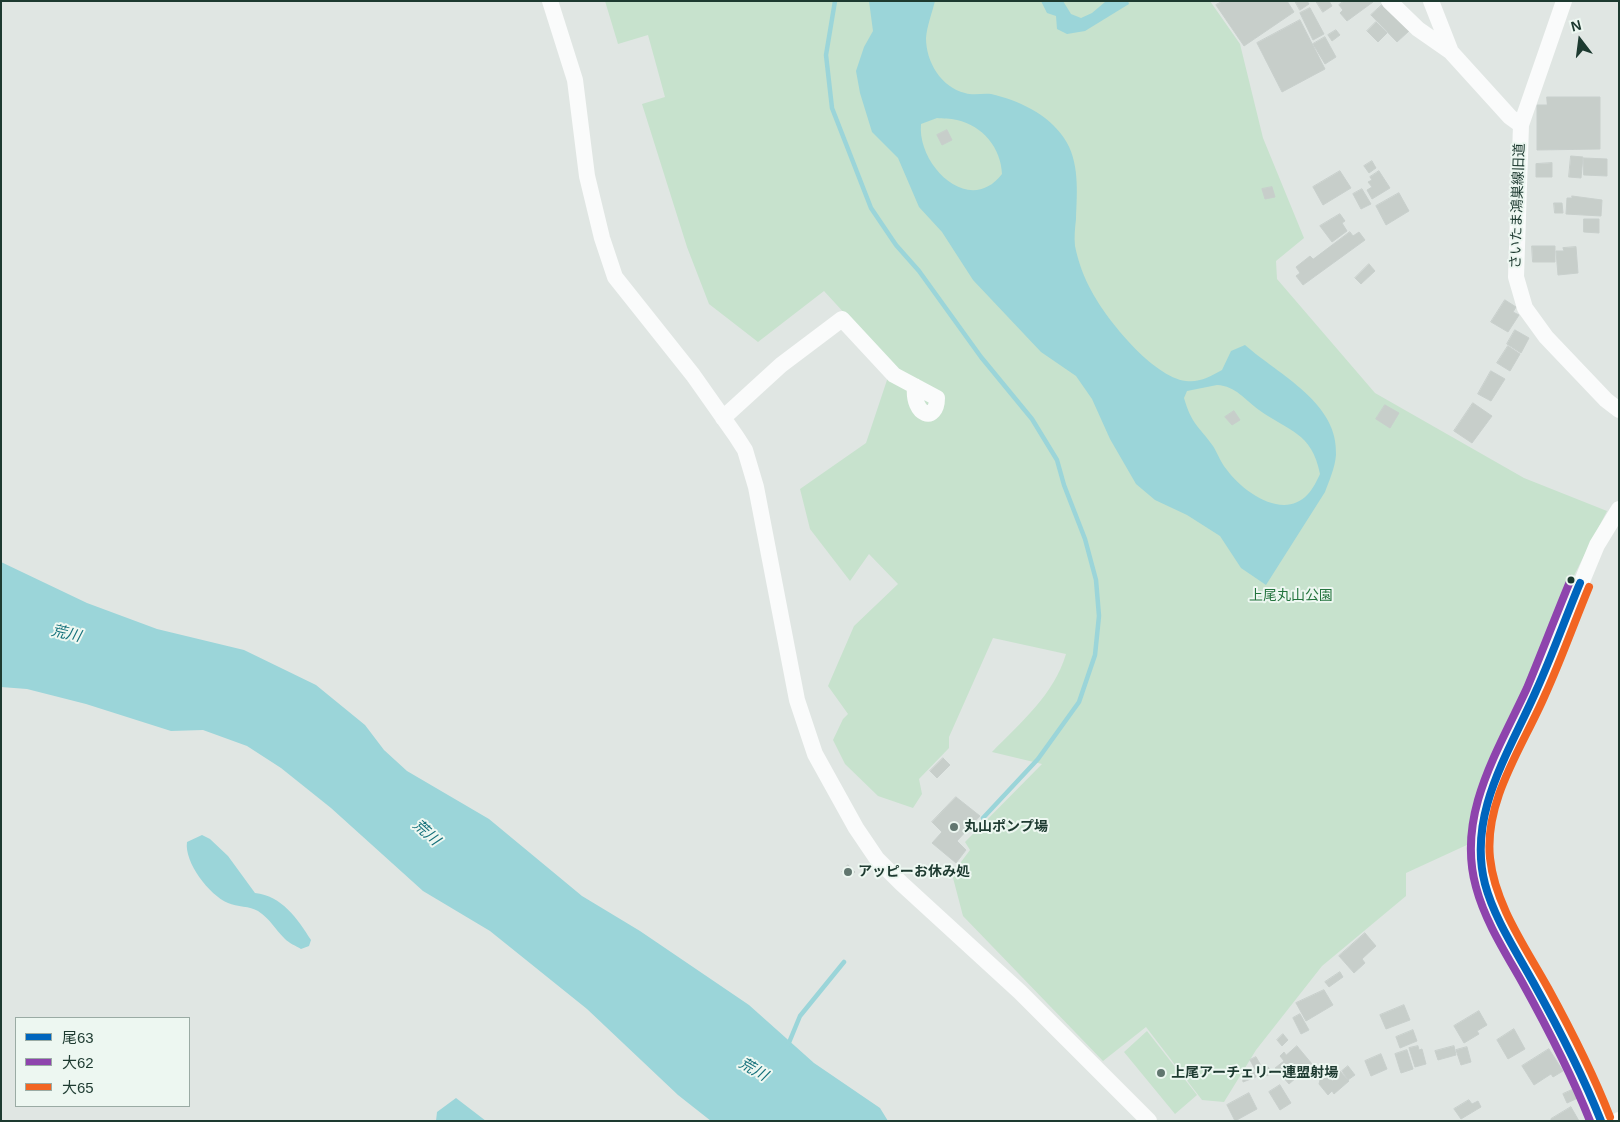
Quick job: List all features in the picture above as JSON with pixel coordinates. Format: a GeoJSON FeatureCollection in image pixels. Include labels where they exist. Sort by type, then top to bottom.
{"type":"FeatureCollection","features":[{"type":"Feature","properties":{"kind":"street"},"geometry":{"type":"LineString","coordinates":[[550,1],[575,80],[587,176],[602,238],[615,277],[693,375],[745,450],[756,487],[797,700],[815,754],[856,828],[884,865],[1026,999],[1149,1121]]}},
{"type":"Feature","properties":{"kind":"street"},"geometry":{"type":"LineString","coordinates":[[1389,1],[1418,29],[1451,52],[1510,118],[1521,125]]}},
{"type":"Feature","properties":{"kind":"street"},"geometry":{"type":"LineString","coordinates":[[1431,1],[1451,52]]}},
{"type":"Feature","properties":{"kind":"street","name":"さいたま鴻巣線旧道"},"geometry":{"type":"LineString","coordinates":[[1564,1],[1521,125],[1516,277],[1526,308],[1546,337],[1606,400],[1619,410]]}},
{"type":"Feature","properties":{"kind":"street"},"geometry":{"type":"LineString","coordinates":[[723,418],[781,365],[842,319],[894,374],[915,386]]}},
{"type":"Feature","properties":{"kind":"street"},"geometry":{"type":"LineString","coordinates":[[1601,1121],[1576,1064],[1496,914],[1484,882],[1480,853],[1482,816],[1496,775],[1536,692],[1597,545],[1619,509]]}},
{"type":"Feature","properties":{"kind":"green space","name":"上尾丸山公園"},"geometry":{"type":"Polygon","coordinates":[[[605,1],[1210,1],[1240,44],[1263,138],[1304,238],[1276,261],[1277,279],[1375,393],[1524,478],[1607,511],[1565,593],[1513,718],[1486,773],[1472,814],[1469,844],[1406,873],[1406,896],[1322,966],[1256,1050],[1224,1102],[1202,1100],[1146,1027],[1103,1061],[963,916],[952,874],[970,850],[965,842],[1042,764],[992,752],[1025,719],[1045,695],[1061,669],[1066,654],[993,638],[949,737],[949,748],[919,779],[922,794],[913,808],[878,796],[845,764],[833,740],[843,719],[848,714],[828,686],[854,626],[898,584],[869,554],[850,581],[810,529],[800,489],[866,443],[892,365],[824,291],[758,342],[709,304],[687,247],[642,104],[665,97],[648,35],[618,44],[605,1]]]}},
{"type":"Feature","properties":{"kind":"green space","name":"上尾アーチェリー連盟射場"},"geometry":{"type":"Polygon","coordinates":[[[1147,1031],[1197,1095],[1175,1114],[1124,1052],[1147,1031]]]}},
{"type":"Feature","properties":{"kind":"water"},"geometry":{"type":"Polygon","coordinates":[[[869,1],[935,1],[926,38],[932,64],[942,79],[956,90],[965,93],[991,94],[1022,104],[1041,115],[1057,129],[1069,147],[1075,167],[1077,188],[1075,243],[1076,252],[1086,281],[1108,317],[1132,346],[1146,358],[1173,377],[1186,381],[1196,381],[1222,370],[1231,351],[1245,345],[1290,379],[1317,405],[1328,420],[1334,437],[1336,455],[1325,492],[1266,585],[1241,568],[1220,536],[1187,515],[1155,500],[1136,484],[1110,439],[1092,399],[1076,376],[1041,352],[973,280],[942,232],[919,207],[898,158],[872,132],[860,93],[856,71],[864,47],[873,31],[869,1]],[[937,118],[921,124],[922,140],[927,155],[936,169],[948,180],[961,188],[975,190],[989,186],[1002,174],[998,155],[989,140],[982,133],[975,127],[954,119],[937,118]],[[1217,385],[1187,391],[1184,398],[1193,420],[1213,446],[1225,467],[1243,487],[1264,500],[1287,505],[1298,502],[1310,492],[1320,474],[1311,449],[1297,434],[1259,410],[1240,394],[1230,388],[1217,385]]]}},
{"type":"Feature","properties":{"kind":"water"},"geometry":{"type":"Polygon","coordinates":[[[1041,1],[1063,1],[1071,14],[1081,18],[1092,13],[1105,2],[1128,1],[1129,4],[1085,31],[1067,34],[1057,29],[1056,16],[1047,13],[1041,1]]]}},
{"type":"Feature","properties":{"kind":"water","name":"荒川"},"geometry":{"type":"Polygon","coordinates":[[[1,562],[87,603],[157,629],[244,650],[316,685],[365,725],[384,750],[407,771],[489,819],[582,896],[640,931],[749,1005],[814,1063],[880,1108],[888,1121],[711,1121],[678,1095],[587,1009],[490,931],[423,891],[331,808],[281,768],[247,746],[203,730],[171,731],[86,704],[27,689],[1,687],[1,562]]]}},
{"type":"Feature","properties":{"kind":"water"},"geometry":{"type":"Polygon","coordinates":[[[202,835],[210,839],[228,856],[255,893],[265,895],[288,909],[311,940],[309,946],[301,949],[285,939],[267,918],[258,911],[228,903],[213,893],[199,877],[189,859],[187,850],[187,842],[202,835]]]}},
{"type":"Feature","properties":{"kind":"water"},"geometry":{"type":"Polygon","coordinates":[[[456,1098],[486,1121],[436,1121],[437,1112],[456,1098]]]}},
{"type":"Feature","properties":{"kind":"building"},"geometry":{"type":"Polygon","coordinates":[[[1223,1],[1287,1],[1294,12],[1244,46],[1216,5],[1223,1]]]}},
{"type":"Feature","properties":{"kind":"building"},"geometry":{"type":"Polygon","coordinates":[[[1295,1],[1307,1],[1309,4],[1300,10],[1295,1]]]}},
{"type":"Feature","properties":{"kind":"building"},"geometry":{"type":"Polygon","coordinates":[[[1316,1],[1329,1],[1332,6],[1323,12],[1316,1]]]}},
{"type":"Feature","properties":{"kind":"building"},"geometry":{"type":"Polygon","coordinates":[[[1344,1],[1373,2],[1347,21],[1340,13],[1343,10],[1339,5],[1344,1]]]}},
{"type":"Feature","properties":{"kind":"building"},"geometry":{"type":"Polygon","coordinates":[[[1383,4],[1409,31],[1397,42],[1371,15],[1383,4]]]}},
{"type":"Feature","properties":{"kind":"building"},"geometry":{"type":"Polygon","coordinates":[[[1310,8],[1324,34],[1313,40],[1300,13],[1310,8]]]}},
{"type":"Feature","properties":{"kind":"building"},"geometry":{"type":"Polygon","coordinates":[[[1300,20],[1325,69],[1282,92],[1257,43],[1300,20]]]}},
{"type":"Feature","properties":{"kind":"building"},"geometry":{"type":"Polygon","coordinates":[[[1376,22],[1387,33],[1378,42],[1367,31],[1376,22]]]}},
{"type":"Feature","properties":{"kind":"building"},"geometry":{"type":"Polygon","coordinates":[[[1336,30],[1340,35],[1332,41],[1328,35],[1336,30]]]}},
{"type":"Feature","properties":{"kind":"building"},"geometry":{"type":"Polygon","coordinates":[[[1325,37],[1336,57],[1325,64],[1313,44],[1325,37]]]}},
{"type":"Feature","properties":{"kind":"building"},"geometry":{"type":"Polygon","coordinates":[[[1547,97],[1600,97],[1600,149],[1537,150],[1537,105],[1547,105],[1547,97]]]}},
{"type":"Feature","properties":{"kind":"building"},"geometry":{"type":"Polygon","coordinates":[[[947,130],[952,140],[942,145],[937,135],[947,130]]]}},
{"type":"Feature","properties":{"kind":"building"},"geometry":{"type":"Polygon","coordinates":[[[1571,156],[1583,157],[1581,178],[1569,177],[1571,156]]]}},
{"type":"Feature","properties":{"kind":"building"},"geometry":{"type":"Polygon","coordinates":[[[1584,158],[1607,159],[1607,176],[1584,175],[1584,158]]]}},
{"type":"Feature","properties":{"kind":"building"},"geometry":{"type":"Polygon","coordinates":[[[1372,161],[1376,168],[1369,173],[1364,166],[1372,161]]]}},
{"type":"Feature","properties":{"kind":"building"},"geometry":{"type":"Polygon","coordinates":[[[1552,163],[1552,177],[1536,177],[1536,164],[1552,163]]]}},
{"type":"Feature","properties":{"kind":"building"},"geometry":{"type":"Polygon","coordinates":[[[1340,171],[1351,188],[1323,205],[1313,187],[1340,171]]]}},
{"type":"Feature","properties":{"kind":"building"},"geometry":{"type":"Polygon","coordinates":[[[1379,171],[1390,188],[1372,199],[1367,190],[1372,187],[1368,182],[1372,180],[1370,177],[1379,171]]]}},
{"type":"Feature","properties":{"kind":"building"},"geometry":{"type":"Polygon","coordinates":[[[1272,187],[1275,197],[1265,199],[1262,189],[1272,187]]]}},
{"type":"Feature","properties":{"kind":"building"},"geometry":{"type":"Polygon","coordinates":[[[1362,189],[1371,204],[1361,209],[1353,194],[1362,189]]]}},
{"type":"Feature","properties":{"kind":"building"},"geometry":{"type":"Polygon","coordinates":[[[1399,193],[1409,211],[1386,225],[1376,206],[1399,193]]]}},
{"type":"Feature","properties":{"kind":"building"},"geometry":{"type":"Polygon","coordinates":[[[1572,196],[1602,200],[1601,216],[1566,214],[1567,198],[1572,198],[1572,196]]]}},
{"type":"Feature","properties":{"kind":"building"},"geometry":{"type":"Polygon","coordinates":[[[1554,203],[1562,203],[1563,213],[1555,213],[1554,203]]]}},
{"type":"Feature","properties":{"kind":"building"},"geometry":{"type":"Polygon","coordinates":[[[1340,214],[1345,221],[1342,223],[1347,231],[1332,242],[1320,226],[1340,214]]]}},
{"type":"Feature","properties":{"kind":"building"},"geometry":{"type":"Polygon","coordinates":[[[1584,219],[1599,219],[1599,233],[1584,232],[1584,219]]]}},
{"type":"Feature","properties":{"kind":"building"},"geometry":{"type":"Polygon","coordinates":[[[1350,232],[1353,236],[1359,232],[1365,240],[1303,285],[1296,276],[1300,273],[1296,267],[1310,256],[1313,259],[1350,232]]]}},
{"type":"Feature","properties":{"kind":"building"},"geometry":{"type":"Polygon","coordinates":[[[1532,246],[1555,246],[1555,262],[1533,262],[1532,246]]]}},
{"type":"Feature","properties":{"kind":"building"},"geometry":{"type":"Polygon","coordinates":[[[1576,247],[1578,273],[1558,275],[1556,251],[1564,251],[1563,248],[1576,247]]]}},
{"type":"Feature","properties":{"kind":"building"},"geometry":{"type":"Polygon","coordinates":[[[1369,264],[1375,271],[1361,284],[1355,278],[1369,264]]]}},
{"type":"Feature","properties":{"kind":"building"},"geometry":{"type":"Polygon","coordinates":[[[1505,300],[1516,307],[1513,312],[1519,315],[1508,332],[1491,322],[1505,300]]]}},
{"type":"Feature","properties":{"kind":"building"},"geometry":{"type":"Polygon","coordinates":[[[1515,330],[1529,338],[1521,353],[1507,344],[1515,330]]]}},
{"type":"Feature","properties":{"kind":"building"},"geometry":{"type":"Polygon","coordinates":[[[1508,346],[1520,354],[1510,371],[1497,363],[1508,346]]]}},
{"type":"Feature","properties":{"kind":"building"},"geometry":{"type":"Polygon","coordinates":[[[1491,371],[1505,379],[1491,401],[1478,394],[1491,371]]]}},
{"type":"Feature","properties":{"kind":"building"},"geometry":{"type":"Polygon","coordinates":[[[1473,403],[1492,416],[1472,443],[1454,431],[1473,403]]]}},
{"type":"Feature","properties":{"kind":"building"},"geometry":{"type":"Polygon","coordinates":[[[1385,405],[1399,413],[1390,428],[1376,419],[1385,405]]]}},
{"type":"Feature","properties":{"kind":"building"},"geometry":{"type":"Polygon","coordinates":[[[1234,411],[1240,420],[1232,425],[1225,417],[1234,411]]]}},
{"type":"Feature","properties":{"kind":"building"},"geometry":{"type":"Polygon","coordinates":[[[943,758],[950,765],[937,778],[930,771],[943,758]]]}},
{"type":"Feature","properties":{"kind":"building","name":"丸山ポンプ場"},"geometry":{"type":"Polygon","coordinates":[[[956,797],[980,816],[957,841],[966,850],[956,863],[932,843],[942,832],[932,822],[956,797]]]}},
{"type":"Feature","properties":{"kind":"building","name":"アッピーお休み処"},"geometry":{"type":"Polygon","coordinates":[[[848,865],[855,872],[848,878],[842,872],[848,865]]]}},
{"type":"Feature","properties":{"kind":"building"},"geometry":{"type":"Polygon","coordinates":[[[1365,933],[1376,946],[1362,959],[1365,963],[1354,973],[1339,956],[1365,933]]]}},
{"type":"Feature","properties":{"kind":"building"},"geometry":{"type":"Polygon","coordinates":[[[1340,972],[1343,977],[1329,987],[1325,982],[1340,972]]]}},
{"type":"Feature","properties":{"kind":"building"},"geometry":{"type":"Polygon","coordinates":[[[1324,990],[1333,1005],[1306,1021],[1296,1003],[1324,990]]]}},
{"type":"Feature","properties":{"kind":"building"},"geometry":{"type":"Polygon","coordinates":[[[1404,1005],[1410,1020],[1386,1029],[1380,1015],[1404,1005]]]}},
{"type":"Feature","properties":{"kind":"building"},"geometry":{"type":"Polygon","coordinates":[[[1479,1011],[1487,1025],[1477,1031],[1479,1034],[1464,1043],[1454,1026],[1479,1011]]]}},
{"type":"Feature","properties":{"kind":"building"},"geometry":{"type":"Polygon","coordinates":[[[1300,1014],[1309,1030],[1301,1034],[1293,1018],[1300,1014]]]}},
{"type":"Feature","properties":{"kind":"building"},"geometry":{"type":"Polygon","coordinates":[[[1514,1029],[1525,1049],[1508,1059],[1497,1040],[1514,1029]]]}},
{"type":"Feature","properties":{"kind":"building"},"geometry":{"type":"Polygon","coordinates":[[[1413,1030],[1417,1041],[1400,1048],[1396,1037],[1413,1030]]]}},
{"type":"Feature","properties":{"kind":"building"},"geometry":{"type":"Polygon","coordinates":[[[1283,1034],[1288,1040],[1282,1046],[1277,1040],[1283,1034]]]}},
{"type":"Feature","properties":{"kind":"building"},"geometry":{"type":"Polygon","coordinates":[[[1297,1046],[1312,1064],[1289,1084],[1275,1068],[1284,1061],[1280,1056],[1284,1052],[1286,1055],[1297,1046]]]}},
{"type":"Feature","properties":{"kind":"building"},"geometry":{"type":"Polygon","coordinates":[[[1418,1046],[1419,1050],[1422,1049],[1426,1064],[1415,1067],[1409,1048],[1418,1046]]]}},
{"type":"Feature","properties":{"kind":"building"},"geometry":{"type":"Polygon","coordinates":[[[1454,1046],[1456,1055],[1438,1060],[1435,1051],[1454,1046]]]}},
{"type":"Feature","properties":{"kind":"building"},"geometry":{"type":"Polygon","coordinates":[[[1467,1047],[1471,1062],[1461,1065],[1456,1050],[1467,1047]]]}},
{"type":"Feature","properties":{"kind":"building"},"geometry":{"type":"Polygon","coordinates":[[[1549,1049],[1563,1071],[1553,1077],[1551,1074],[1534,1085],[1522,1066],[1549,1049]]]}},
{"type":"Feature","properties":{"kind":"building"},"geometry":{"type":"Polygon","coordinates":[[[1407,1050],[1413,1069],[1401,1073],[1395,1054],[1407,1050]]]}},
{"type":"Feature","properties":{"kind":"building"},"geometry":{"type":"Polygon","coordinates":[[[1381,1054],[1387,1069],[1371,1076],[1365,1061],[1381,1054]]]}},
{"type":"Feature","properties":{"kind":"building"},"geometry":{"type":"Polygon","coordinates":[[[1256,1057],[1263,1069],[1257,1073],[1250,1060],[1256,1057]]]}},
{"type":"Feature","properties":{"kind":"building"},"geometry":{"type":"Polygon","coordinates":[[[1348,1066],[1355,1075],[1348,1080],[1342,1071],[1348,1066]]]}},
{"type":"Feature","properties":{"kind":"building"},"geometry":{"type":"Polygon","coordinates":[[[1268,1067],[1272,1072],[1267,1076],[1263,1072],[1268,1067]]]}},
{"type":"Feature","properties":{"kind":"building"},"geometry":{"type":"Polygon","coordinates":[[[1334,1068],[1337,1071],[1339,1070],[1349,1081],[1334,1094],[1332,1091],[1328,1095],[1319,1084],[1320,1080],[1334,1068]]]}},
{"type":"Feature","properties":{"kind":"building"},"geometry":{"type":"Polygon","coordinates":[[[1253,1069],[1256,1077],[1243,1082],[1242,1073],[1253,1069]]]}},
{"type":"Feature","properties":{"kind":"building"},"geometry":{"type":"Polygon","coordinates":[[[1280,1085],[1291,1103],[1280,1110],[1269,1092],[1280,1085]]]}},
{"type":"Feature","properties":{"kind":"building"},"geometry":{"type":"Polygon","coordinates":[[[1574,1089],[1578,1098],[1567,1103],[1563,1094],[1574,1089]]]}},
{"type":"Feature","properties":{"kind":"building"},"geometry":{"type":"Polygon","coordinates":[[[1249,1093],[1257,1109],[1235,1121],[1227,1105],[1249,1093]]]}},
{"type":"Feature","properties":{"kind":"building"},"geometry":{"type":"Polygon","coordinates":[[[1469,1100],[1472,1104],[1478,1101],[1481,1107],[1461,1119],[1454,1109],[1469,1100]]]}},
{"type":"Feature","properties":{"kind":"building"},"geometry":{"type":"Polygon","coordinates":[[[1571,1107],[1579,1121],[1551,1121],[1551,1119],[1571,1107]]]}},
{"type":"Feature","properties":{"kind":"waterway"},"geometry":{"type":"LineString","coordinates":[[835,1],[826,55],[832,108],[871,208],[896,245],[919,271],[981,357],[1032,419],[1057,460],[1064,485],[1085,539],[1096,580],[1099,616],[1095,655],[1079,702],[1038,759],[983,818]]}},
{"type":"Feature","properties":{"kind":"waterway"},"geometry":{"type":"LineString","coordinates":[[788,1045],[800,1016],[844,962]]}},
{"type":"Feature","properties":{"kind":"transit line","name":"大62"},"geometry":{"type":"LineString","coordinates":[[1571,579],[1527,688],[1483,784],[1471,834],[1471,860],[1476,887],[1490,924],[1549,1033],[1575,1085],[1590,1121]]}},
{"type":"Feature","properties":{"kind":"transit line","name":"尾63"},"geometry":{"type":"LineString","coordinates":[[1580,583],[1542,678],[1494,784],[1486,809],[1482,833],[1481,858],[1485,884],[1494,909],[1569,1050],[1601,1121]]}},
{"type":"Feature","properties":{"kind":"transit line","name":"大65"},"geometry":{"type":"LineString","coordinates":[[1589,587],[1551,682],[1499,794],[1490,836],[1490,858],[1498,893],[1505,909],[1573,1036],[1610,1117]]}},
{"type":"Feature","properties":{"kind":"place","name":"丸山ポンプ場"},"geometry":{"type":"Point","coordinates":[954,827]}},
{"type":"Feature","properties":{"kind":"place","name":"アッピーお休み処"},"geometry":{"type":"Point","coordinates":[848,872]}},
{"type":"Feature","properties":{"kind":"place","name":"上尾アーチェリー連盟射場"},"geometry":{"type":"Point","coordinates":[1161,1073]}}]}
